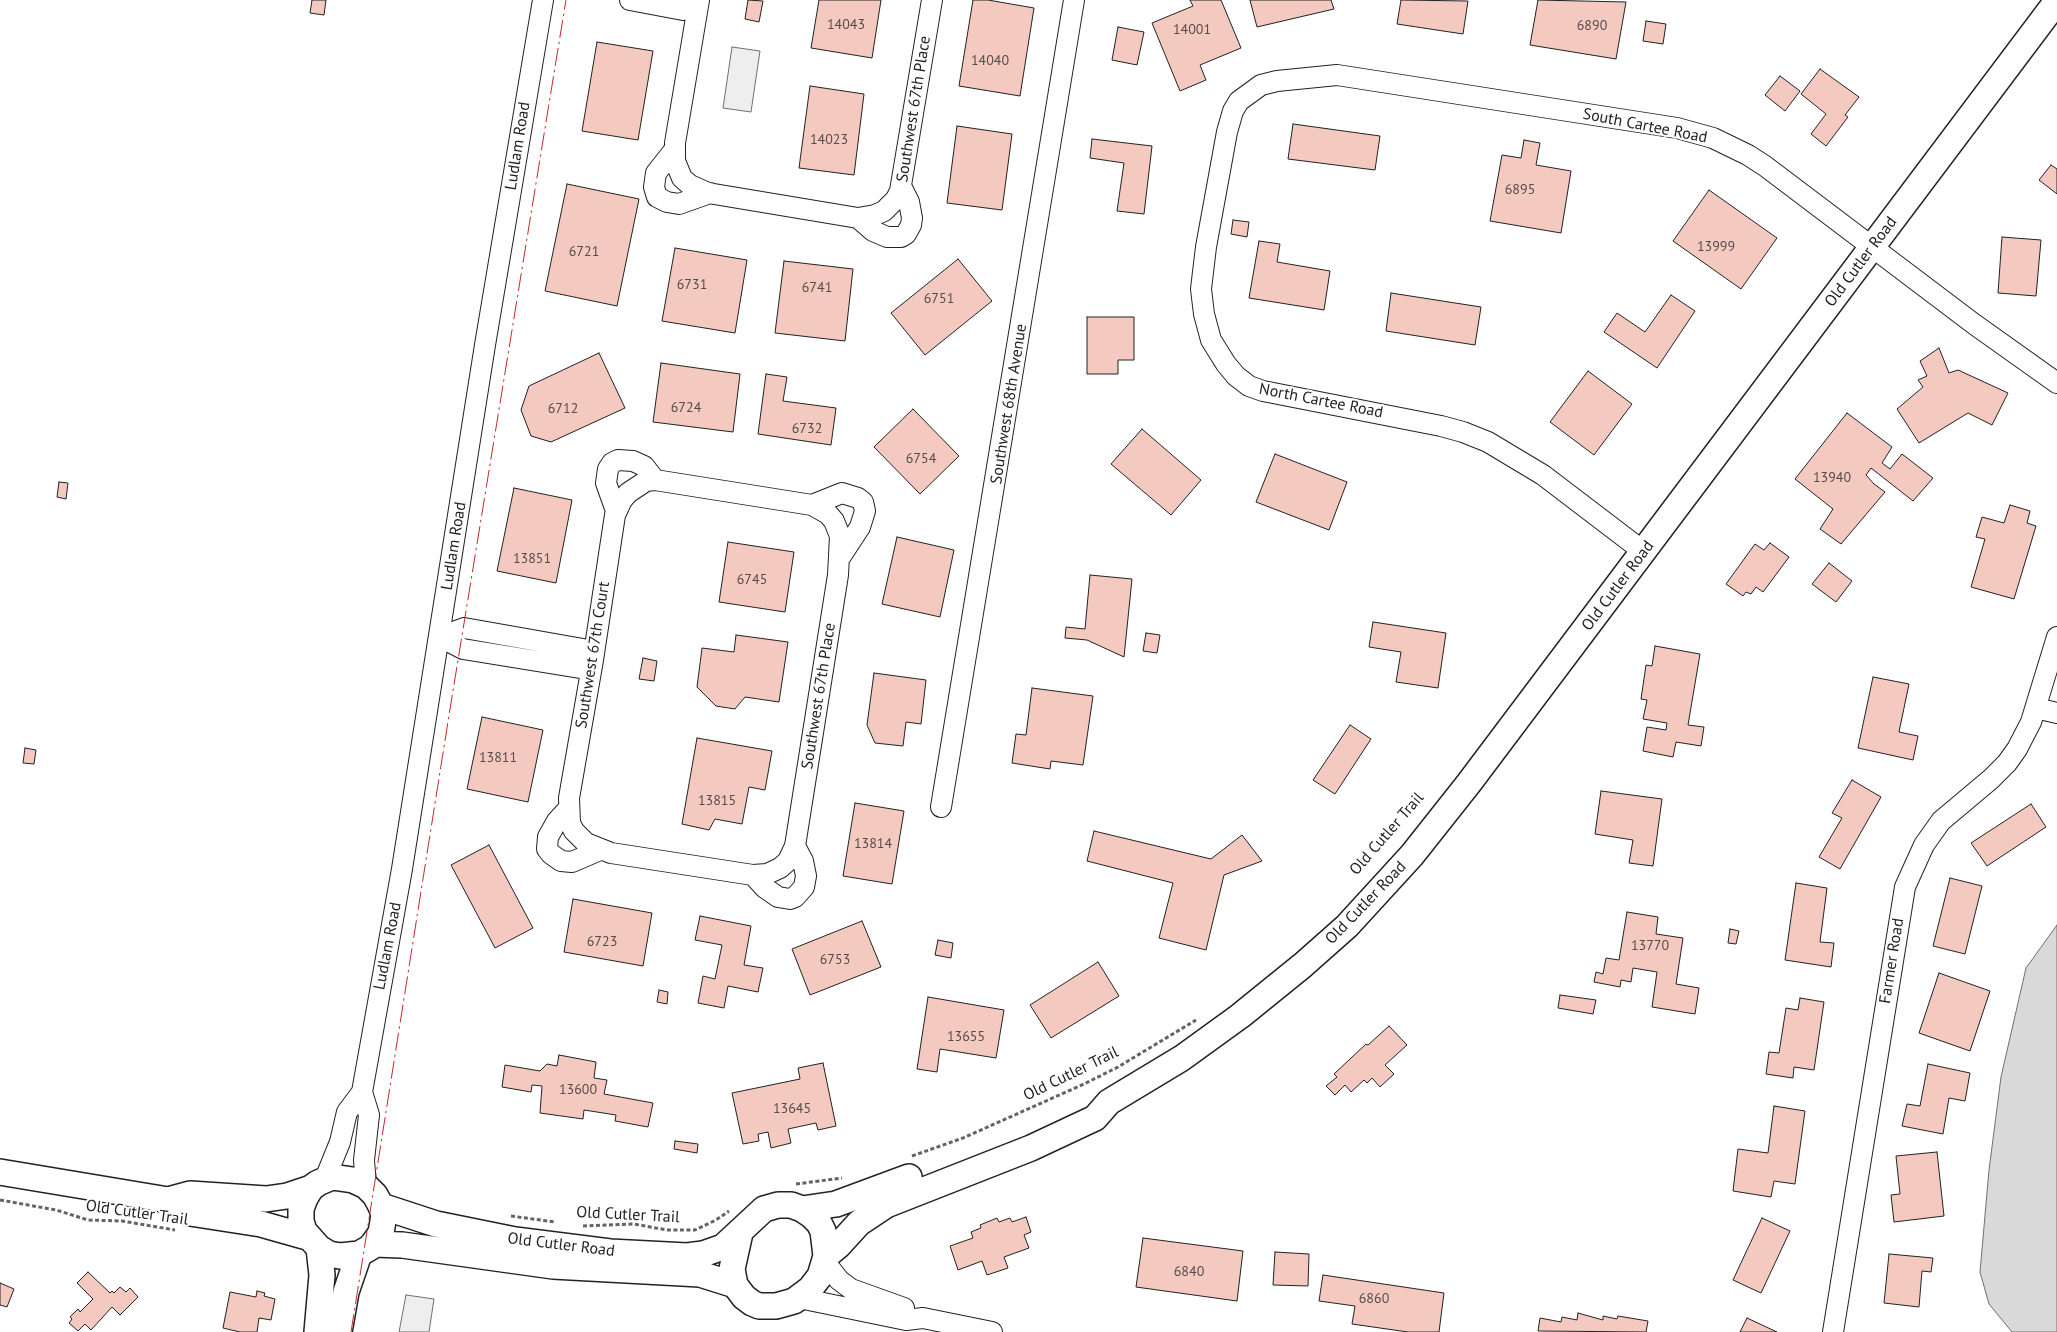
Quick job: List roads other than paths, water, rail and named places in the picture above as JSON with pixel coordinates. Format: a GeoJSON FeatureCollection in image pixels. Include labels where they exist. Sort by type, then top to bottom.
{"type":"FeatureCollection","features":[{"type":"Feature","properties":{"kind":"main road","name":"Old Cutler Road"},"geometry":{"type":"LineString","coordinates":[[381,1206],[418,1219],[481,1234],[546,1245],[610,1252],[698,1255],[723,1247],[740,1234],[749,1221],[764,1209],[778,1205],[791,1205],[802,1209],[822,1207],[849,1200],[988,1147],[1089,1104],[1110,1102],[1182,1058],[1240,1016],[1304,965],[1352,920],[1412,855],[1644,552],[2057,1]]}},
{"type":"Feature","properties":{"kind":"main road"},"geometry":{"type":"LineString","coordinates":[[826,1259],[859,1223],[886,1205],[1039,1144],[1095,1118],[1110,1102]]}},
{"type":"Feature","properties":{"kind":"main road"},"geometry":{"type":"LineString","coordinates":[[0,1172],[168,1200],[190,1194],[244,1199],[272,1199],[341,1178],[353,1180],[366,1186],[375,1195],[381,1206],[383,1224],[381,1232],[366,1249],[346,1292],[339,1332]]}},
{"type":"Feature","properties":{"kind":"main road"},"geometry":{"type":"LineString","coordinates":[[317,1332],[322,1281],[313,1242],[301,1220],[301,1209],[304,1198],[318,1184]]}},
{"type":"Feature","properties":{"kind":"main road","name":"Old Cutler Road"},"geometry":{"type":"LineString","coordinates":[[168,1200],[190,1212],[261,1224],[313,1242],[329,1254],[340,1256],[366,1249],[414,1247],[489,1259],[553,1266],[700,1274],[735,1286]]}},
{"type":"Feature","properties":{"kind":"main road"},"geometry":{"type":"LineString","coordinates":[[802,1209],[819,1223],[825,1239],[826,1259]]}},
{"type":"Feature","properties":{"kind":"main road","name":"Old Cutler Road"},"geometry":{"type":"LineString","coordinates":[[740,1234],[732,1269],[735,1286],[744,1297],[759,1306],[776,1306],[799,1298],[815,1283],[826,1259]]}},
{"type":"Feature","properties":{"kind":"street","name":"Ludlam Road"},"geometry":{"type":"LineString","coordinates":[[318,1184],[340,1142],[347,1112],[362,1092],[402,869],[485,345],[543,0]]}},
{"type":"Feature","properties":{"kind":"street"},"geometry":{"type":"LineString","coordinates":[[630,0],[683,10],[699,0]]}},
{"type":"Feature","properties":{"kind":"street"},"geometry":{"type":"LineString","coordinates":[[699,0],[675,149],[675,161],[682,178],[698,189],[710,194],[858,218],[873,231],[887,237],[901,237],[906,234],[911,225],[912,218],[909,202],[901,186]]}},
{"type":"Feature","properties":{"kind":"street","name":"Southwest 67th Place"},"geometry":{"type":"LineString","coordinates":[[858,218],[875,215],[884,211],[896,199],[901,186],[932,0]]}},
{"type":"Feature","properties":{"kind":"street","name":"Southwest 68th Avenue"},"geometry":{"type":"LineString","coordinates":[[941,807],[1074,0]]}},
{"type":"Feature","properties":{"kind":"street","name":"South Cartee Road"},"geometry":{"type":"LineString","coordinates":[[1277,81],[1318,75],[1352,76],[1696,133],[1729,146],[1759,163],[1974,324],[2057,383]]}},
{"type":"Feature","properties":{"kind":"street","name":"North Cartee Road"},"geometry":{"type":"LineString","coordinates":[[1277,81],[1261,85],[1239,101],[1232,111],[1206,247],[1201,289],[1204,314],[1211,340],[1226,364],[1236,376],[1249,386],[1263,392],[1441,426],[1488,442],[1543,475],[1644,552]]}},
{"type":"Feature","properties":{"kind":"street"},"geometry":{"type":"LineString","coordinates":[[675,149],[656,173],[654,188],[657,197],[667,202],[679,204],[710,194]]}},
{"type":"Feature","properties":{"kind":"street"},"geometry":{"type":"LineString","coordinates":[[616,512],[606,483],[608,469],[612,463],[618,460],[633,461],[644,466],[646,483],[812,505],[842,493],[858,498],[863,502],[865,510],[860,527],[840,556]]}},
{"type":"Feature","properties":{"kind":"street","name":"Southwest 67th Court"},"geometry":{"type":"LineString","coordinates":[[600,850],[586,843],[574,832],[570,823],[568,808],[616,512],[622,500],[646,483]]}},
{"type":"Feature","properties":{"kind":"street","name":"Southwest 67th Place"},"geometry":{"type":"LineString","coordinates":[[753,875],[767,874],[780,868],[788,861],[795,846],[840,556],[840,536],[834,520],[828,514],[812,505]]}},
{"type":"Feature","properties":{"kind":"street"},"geometry":{"type":"LineString","coordinates":[[440,636],[463,649],[580,668],[593,660]]}},
{"type":"Feature","properties":{"kind":"street","name":"Farmer Road"},"geometry":{"type":"LineString","coordinates":[[1833,1332],[1905,887],[1915,862],[1941,821],[2007,763],[2024,737],[2036,708],[2057,637]]}},
{"type":"Feature","properties":{"kind":"street"},"geometry":{"type":"LineString","coordinates":[[2036,708],[2057,713]]}},
{"type":"Feature","properties":{"kind":"street"},"geometry":{"type":"LineString","coordinates":[[568,808],[557,821],[548,837],[547,849],[561,861],[572,862],[600,850],[753,875],[765,888],[778,897],[790,899],[795,897],[804,887],[806,876],[795,846]]}},
{"type":"Feature","properties":{"kind":"street","name":"Ludlam Road"},"geometry":{"type":"LineString","coordinates":[[362,1092],[369,1115],[364,1154],[366,1186]]}},
{"type":"Feature","properties":{"kind":"street"},"geometry":{"type":"LineString","coordinates":[[826,1259],[839,1280],[851,1290],[906,1308],[923,1318]]}},
{"type":"Feature","properties":{"kind":"street"},"geometry":{"type":"LineString","coordinates":[[799,1298],[906,1320],[923,1318],[992,1332]]}}]}
